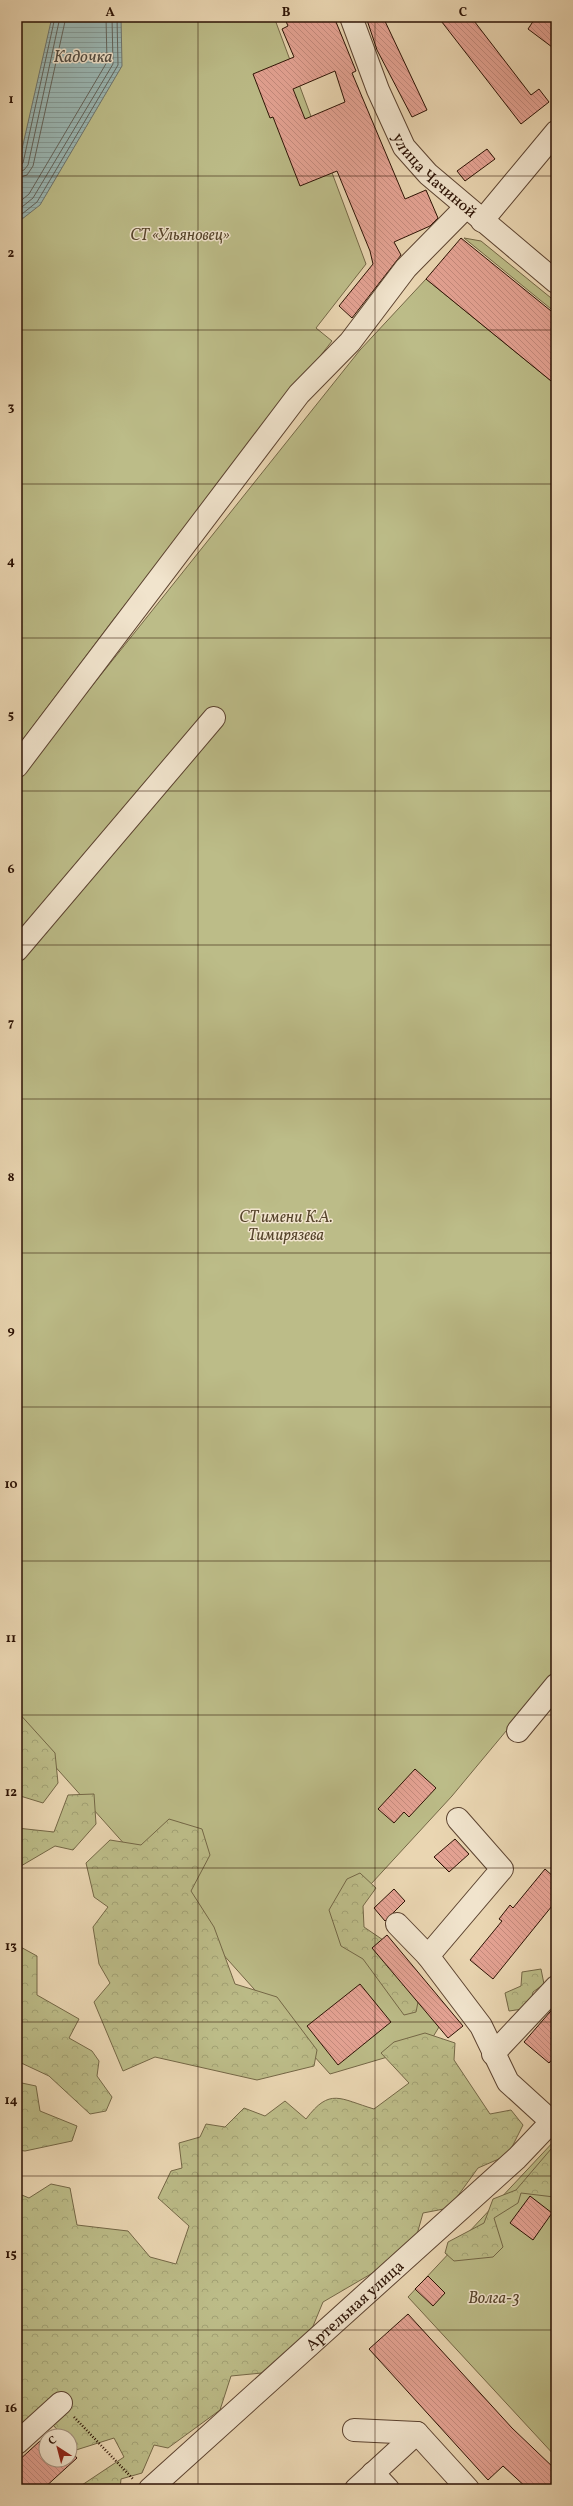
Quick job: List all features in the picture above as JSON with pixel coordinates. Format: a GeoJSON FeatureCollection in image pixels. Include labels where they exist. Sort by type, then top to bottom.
{"type":"FeatureCollection","features":[{"type":"Feature","properties":{"kind":"street","name":"улица Чачиной"},"geometry":{"type":"LineString","coordinates":[[351,17],[378,90],[404,147],[428,174],[474,214],[556,132]]}},
{"type":"Feature","properties":{"kind":"street"},"geometry":{"type":"LineString","coordinates":[[17,766],[299,394],[350,342],[406,268],[474,214],[556,282]]}},
{"type":"Feature","properties":{"kind":"street"},"geometry":{"type":"LineString","coordinates":[[17,950],[214,718]]}},
{"type":"Feature","properties":{"kind":"street"},"geometry":{"type":"LineString","coordinates":[[518,1731],[556,1685]]}},
{"type":"Feature","properties":{"kind":"street"},"geometry":{"type":"LineString","coordinates":[[428,1956],[502,1869],[458,1819]]}},
{"type":"Feature","properties":{"kind":"street"},"geometry":{"type":"LineString","coordinates":[[397,1924],[428,1956],[481,2026],[493,2054],[508,2082],[554,2119]]}},
{"type":"Feature","properties":{"kind":"street"},"geometry":{"type":"LineString","coordinates":[[493,2054],[556,1987]]}},
{"type":"Feature","properties":{"kind":"street","name":"Артельная улица"},"geometry":{"type":"LineString","coordinates":[[143,2486],[517,2158],[554,2119]]}},
{"type":"Feature","properties":{"kind":"street"},"geometry":{"type":"LineString","coordinates":[[17,2443],[61,2403]]}},
{"type":"Feature","properties":{"kind":"street"},"geometry":{"type":"LineString","coordinates":[[354,2430],[417,2433],[468,2489]]}},
{"type":"Feature","properties":{"kind":"street"},"geometry":{"type":"LineString","coordinates":[[356,2489],[417,2433]]}},
{"type":"Feature","properties":{"kind":"street"},"geometry":{"type":"LineString","coordinates":[[373,2473],[388,2489]]}},
{"type":"Feature","properties":{"kind":"path"},"geometry":{"type":"LineString","coordinates":[[61,2403],[143,2486]]}},
{"type":"Feature","properties":{"kind":"green space","name":"СТ «Ульяновец»"},"geometry":{"type":"Polygon","coordinates":[[[17,17],[274,17],[366,264],[316,328],[332,341],[113,620],[17,747],[17,17]]]}},
{"type":"Feature","properties":{"kind":"green space"},"geometry":{"type":"Polygon","coordinates":[[[464,238],[481,241],[556,302],[556,313],[464,238]]]}},
{"type":"Feature","properties":{"kind":"green space","name":"СТ имени К.А. Тимирязева"},"geometry":{"type":"Polygon","coordinates":[[[426,279],[556,385],[556,1671],[452,1796],[348,1909],[439,2027],[428,2045],[330,2074],[17,1724],[17,780],[360,350],[426,279]]]}},
{"type":"Feature","properties":{"kind":"green space"},"geometry":{"type":"Polygon","coordinates":[[[17,1711],[55,1753],[58,1783],[43,1803],[17,1795],[17,1711]]]}},
{"type":"Feature","properties":{"kind":"green space"},"geometry":{"type":"Polygon","coordinates":[[[94,1794],[96,1824],[73,1850],[55,1846],[21,1866],[17,1865],[17,1828],[54,1832],[68,1795],[94,1794]]]}},
{"type":"Feature","properties":{"kind":"green space"},"geometry":{"type":"Polygon","coordinates":[[[169,1819],[202,1829],[210,1855],[191,1891],[214,1927],[235,1984],[277,1997],[317,2050],[314,2066],[257,2080],[155,2057],[123,2071],[94,2002],[110,1983],[99,1964],[93,1927],[108,1907],[94,1897],[86,1863],[110,1840],[141,1845],[169,1819]]]}},
{"type":"Feature","properties":{"kind":"green space"},"geometry":{"type":"Polygon","coordinates":[[[360,1873],[376,1888],[363,1906],[364,1927],[386,1942],[419,1997],[416,2012],[404,2015],[363,1959],[341,1946],[329,1910],[347,1879],[360,1873]]]}},
{"type":"Feature","properties":{"kind":"green space"},"geometry":{"type":"Polygon","coordinates":[[[17,1945],[37,1956],[37,1995],[79,2019],[69,2038],[92,2051],[99,2061],[97,2076],[112,2097],[106,2111],[90,2114],[49,2076],[17,2061],[17,1945]]]}},
{"type":"Feature","properties":{"kind":"green space"},"geometry":{"type":"Polygon","coordinates":[[[541,1969],[544,1984],[533,1992],[530,2008],[509,2011],[505,1993],[521,1986],[522,1972],[541,1969]]]}},
{"type":"Feature","properties":{"kind":"green space"},"geometry":{"type":"Polygon","coordinates":[[[425,2033],[455,2043],[454,2060],[490,2114],[511,2110],[523,2125],[508,2155],[478,2168],[449,2208],[423,2213],[416,2238],[376,2271],[323,2302],[311,2331],[262,2373],[231,2376],[220,2410],[168,2448],[154,2445],[142,2473],[121,2479],[120,2489],[76,2489],[124,2457],[114,2438],[78,2449],[78,2428],[56,2428],[53,2425],[17,2434],[17,2193],[29,2198],[51,2184],[70,2188],[77,2225],[128,2231],[150,2257],[176,2264],[189,2226],[158,2198],[171,2171],[182,2168],[179,2143],[200,2137],[206,2124],[225,2127],[244,2108],[265,2116],[285,2101],[306,2119],[314,2109],[322,2103],[329,2099],[336,2098],[344,2099],[374,2109],[409,2083],[381,2053],[394,2042],[425,2033]]]}},
{"type":"Feature","properties":{"kind":"green space"},"geometry":{"type":"Polygon","coordinates":[[[17,2082],[36,2086],[40,2111],[77,2126],[72,2141],[25,2151],[17,2150],[17,2082]]]}},
{"type":"Feature","properties":{"kind":"green space","name":"Волга-3"},"geometry":{"type":"Polygon","coordinates":[[[556,2139],[556,2457],[408,2297],[556,2139]]]}},
{"type":"Feature","properties":{"kind":"green space"},"geometry":{"type":"Polygon","coordinates":[[[556,2146],[556,2196],[521,2193],[518,2203],[494,2218],[503,2247],[493,2257],[454,2261],[445,2253],[448,2242],[484,2223],[493,2199],[516,2190],[551,2149],[556,2146]]]}},
{"type":"Feature","properties":{"kind":"water","name":"Кадочка"},"geometry":{"type":"Polygon","coordinates":[[[52,17],[121,17],[122,66],[40,205],[17,223],[17,171],[52,17]]]}},
{"type":"Feature","properties":{"kind":"building"},"geometry":{"type":"Polygon","coordinates":[[[284,17],[334,17],[356,71],[352,73],[405,199],[426,190],[438,218],[430,226],[394,242],[401,255],[352,318],[339,306],[373,264],[370,251],[337,171],[300,186],[273,117],[270,118],[253,74],[294,57],[282,29],[288,26],[284,17]],[[335,71],[293,89],[305,119],[345,102],[335,71]]]}},
{"type":"Feature","properties":{"kind":"building"},"geometry":{"type":"Polygon","coordinates":[[[366,17],[383,17],[427,110],[412,117],[377,50],[366,17]]]}},
{"type":"Feature","properties":{"kind":"building"},"geometry":{"type":"Polygon","coordinates":[[[438,17],[471,17],[531,95],[539,89],[549,102],[521,124],[438,17]]]}},
{"type":"Feature","properties":{"kind":"building"},"geometry":{"type":"Polygon","coordinates":[[[536,17],[556,17],[556,50],[528,29],[536,17]]]}},
{"type":"Feature","properties":{"kind":"building"},"geometry":{"type":"Polygon","coordinates":[[[487,149],[495,159],[465,181],[457,171],[487,149]]]}},
{"type":"Feature","properties":{"kind":"building"},"geometry":{"type":"Polygon","coordinates":[[[461,238],[556,315],[556,385],[426,279],[461,238]]]}},
{"type":"Feature","properties":{"kind":"building"},"geometry":{"type":"Polygon","coordinates":[[[415,1769],[436,1788],[409,1817],[404,1812],[394,1823],[378,1809],[415,1769]]]}},
{"type":"Feature","properties":{"kind":"building"},"geometry":{"type":"Polygon","coordinates":[[[455,1839],[469,1854],[449,1872],[434,1857],[455,1839]]]}},
{"type":"Feature","properties":{"kind":"building"},"geometry":{"type":"Polygon","coordinates":[[[545,1869],[556,1879],[556,1901],[493,1979],[470,1960],[502,1921],[499,1919],[510,1905],[513,1908],[545,1869]]]}},
{"type":"Feature","properties":{"kind":"building"},"geometry":{"type":"Polygon","coordinates":[[[394,1889],[405,1901],[385,1921],[374,1908],[394,1889]]]}},
{"type":"Feature","properties":{"kind":"building"},"geometry":{"type":"Polygon","coordinates":[[[387,1935],[463,2026],[448,2038],[372,1948],[387,1935]]]}},
{"type":"Feature","properties":{"kind":"building"},"geometry":{"type":"Polygon","coordinates":[[[360,1984],[391,2022],[338,2065],[307,2026],[360,1984]]]}},
{"type":"Feature","properties":{"kind":"building"},"geometry":{"type":"Polygon","coordinates":[[[556,2005],[556,2055],[549,2063],[524,2042],[556,2005]]]}},
{"type":"Feature","properties":{"kind":"building"},"geometry":{"type":"Polygon","coordinates":[[[530,2196],[552,2213],[533,2240],[510,2223],[530,2196]]]}},
{"type":"Feature","properties":{"kind":"building"},"geometry":{"type":"Polygon","coordinates":[[[428,2276],[445,2293],[433,2306],[415,2289],[428,2276]]]}},
{"type":"Feature","properties":{"kind":"building"},"geometry":{"type":"Polygon","coordinates":[[[408,2314],[512,2428],[556,2470],[556,2489],[528,2489],[503,2466],[488,2480],[369,2349],[408,2314]]]}},
{"type":"Feature","properties":{"kind":"building"},"geometry":{"type":"Polygon","coordinates":[[[38,2443],[38,2468],[66,2468],[43,2489],[17,2489],[17,2462],[38,2443]]]}}]}
